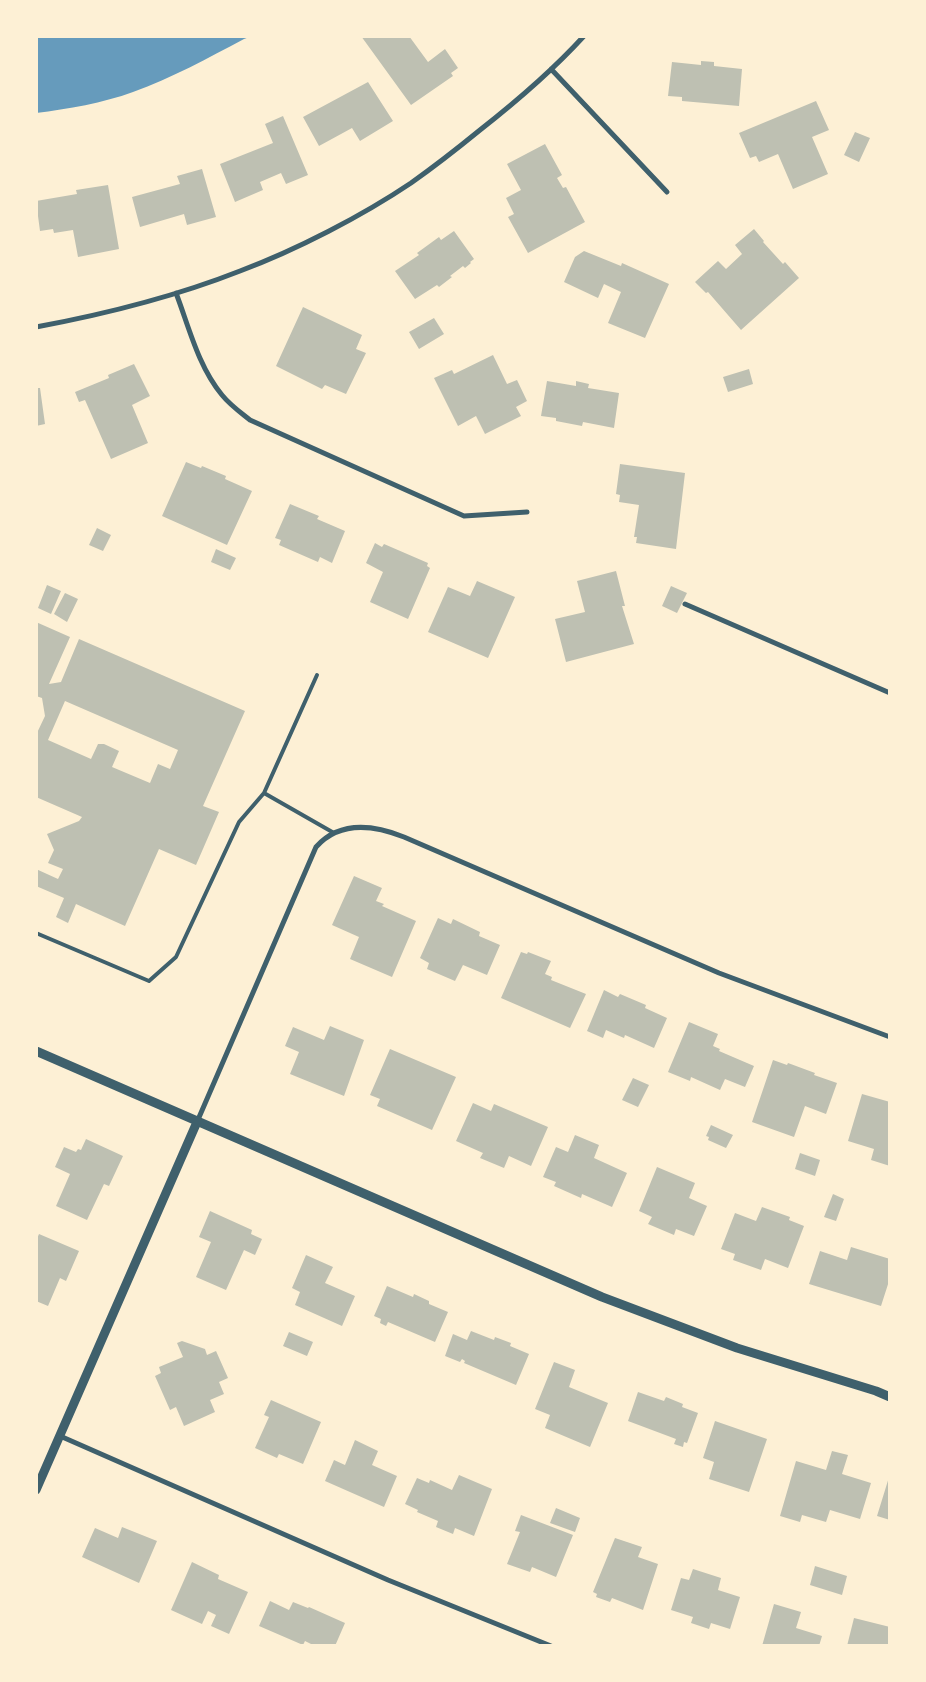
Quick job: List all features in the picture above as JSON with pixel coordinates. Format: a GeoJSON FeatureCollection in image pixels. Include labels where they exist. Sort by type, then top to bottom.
{"type":"FeatureCollection","features":[{"type":"Feature","properties":{"kind":"street"},"geometry":{"type":"LineString","coordinates":[[36,327],[113,312],[176,293],[257,264],[317,236],[380,202],[411,183],[442,160],[503,112],[584,36]]}},
{"type":"Feature","properties":{"kind":"street"},"geometry":{"type":"LineString","coordinates":[[551,69],[667,192]]}},
{"type":"Feature","properties":{"kind":"street"},"geometry":{"type":"LineString","coordinates":[[176,293],[198,353],[212,382],[234,408],[250,420],[464,516],[527,512]]}},
{"type":"Feature","properties":{"kind":"street"},"geometry":{"type":"LineString","coordinates":[[685,604],[890,693]]}},
{"type":"Feature","properties":{"kind":"street"},"geometry":{"type":"LineString","coordinates":[[36,1490],[311,856],[324,837],[361,827],[377,828],[391,832],[719,974],[890,1037]]}},
{"type":"Feature","properties":{"kind":"street"},"geometry":{"type":"LineString","coordinates":[[36,1051],[602,1297],[737,1348],[890,1397]]}},
{"type":"Feature","properties":{"kind":"street"},"geometry":{"type":"LineString","coordinates":[[876,1391],[890,1393]]}},
{"type":"Feature","properties":{"kind":"street"},"geometry":{"type":"LineString","coordinates":[[60,1436],[388,1580],[550,1646]]}},
{"type":"Feature","properties":{"kind":"lane"},"geometry":{"type":"LineString","coordinates":[[36,933],[149,981],[176,957],[239,822],[264,793],[317,675]]}},
{"type":"Feature","properties":{"kind":"lane"},"geometry":{"type":"LineString","coordinates":[[264,793],[334,833]]}},
{"type":"Feature","properties":{"kind":"water"},"geometry":{"type":"Polygon","coordinates":[[[36,36],[252,36],[176,74],[133,92],[85,105],[36,113],[36,36]]]}},
{"type":"Feature","properties":{"kind":"building"},"geometry":{"type":"Polygon","coordinates":[[[361,36],[409,36],[428,62],[445,49],[458,68],[451,73],[453,76],[411,105],[361,36]]]}},
{"type":"Feature","properties":{"kind":"building"},"geometry":{"type":"Polygon","coordinates":[[[701,61],[714,62],[714,66],[742,69],[739,106],[682,101],[682,97],[668,96],[672,62],[701,65],[701,61]]]}},
{"type":"Feature","properties":{"kind":"building"},"geometry":{"type":"Polygon","coordinates":[[[368,82],[393,121],[360,141],[352,128],[319,146],[303,117],[368,82]]]}},
{"type":"Feature","properties":{"kind":"building"},"geometry":{"type":"Polygon","coordinates":[[[816,101],[829,130],[812,137],[828,174],[793,189],[778,154],[759,162],[756,156],[750,158],[739,133],[816,101]]]}},
{"type":"Feature","properties":{"kind":"building"},"geometry":{"type":"Polygon","coordinates":[[[283,116],[308,175],[286,184],[281,173],[260,182],[263,190],[235,202],[220,164],[273,143],[265,124],[283,116]]]}},
{"type":"Feature","properties":{"kind":"building"},"geometry":{"type":"Polygon","coordinates":[[[855,132],[870,138],[859,162],[844,155],[855,132]]]}},
{"type":"Feature","properties":{"kind":"building"},"geometry":{"type":"Polygon","coordinates":[[[545,144],[562,175],[557,178],[563,188],[566,187],[585,222],[528,253],[508,217],[514,214],[506,198],[521,190],[507,164],[545,144]]]}},
{"type":"Feature","properties":{"kind":"building"},"geometry":{"type":"Polygon","coordinates":[[[202,169],[216,217],[187,225],[184,214],[140,227],[132,197],[180,184],[177,176],[202,169]]]}},
{"type":"Feature","properties":{"kind":"building"},"geometry":{"type":"Polygon","coordinates":[[[108,185],[119,249],[78,257],[73,230],[54,233],[53,229],[40,231],[36,201],[77,194],[76,190],[108,185]]]}},
{"type":"Feature","properties":{"kind":"building"},"geometry":{"type":"Polygon","coordinates":[[[754,229],[783,264],[785,262],[799,278],[741,330],[708,292],[706,293],[695,282],[718,261],[726,269],[742,254],[735,245],[754,229]]]}},
{"type":"Feature","properties":{"kind":"building"},"geometry":{"type":"Polygon","coordinates":[[[454,231],[474,259],[465,268],[463,266],[450,276],[452,277],[439,287],[437,285],[415,299],[395,271],[419,255],[417,253],[439,237],[441,240],[454,231]]]}},
{"type":"Feature","properties":{"kind":"building"},"geometry":{"type":"Polygon","coordinates":[[[584,251],[621,266],[622,263],[669,284],[645,338],[608,323],[621,292],[604,284],[598,298],[564,282],[575,257],[584,251]]]}},
{"type":"Feature","properties":{"kind":"building"},"geometry":{"type":"Polygon","coordinates":[[[303,307],[362,335],[356,349],[366,353],[346,394],[325,385],[322,389],[276,366],[303,307]]]}},
{"type":"Feature","properties":{"kind":"building"},"geometry":{"type":"Polygon","coordinates":[[[434,318],[444,334],[419,349],[409,332],[434,318]]]}},
{"type":"Feature","properties":{"kind":"building"},"geometry":{"type":"Polygon","coordinates":[[[493,355],[507,384],[517,380],[527,401],[516,407],[521,416],[485,434],[476,416],[458,426],[434,378],[452,370],[454,374],[493,355]]]}},
{"type":"Feature","properties":{"kind":"building"},"geometry":{"type":"Polygon","coordinates":[[[134,364],[150,396],[132,405],[148,443],[111,459],[85,400],[79,402],[75,392],[109,378],[108,375],[134,364]]]}},
{"type":"Feature","properties":{"kind":"building"},"geometry":{"type":"Polygon","coordinates":[[[749,369],[753,384],[728,392],[723,377],[749,369]]]}},
{"type":"Feature","properties":{"kind":"building"},"geometry":{"type":"Polygon","coordinates":[[[547,381],[576,386],[576,381],[589,384],[588,388],[619,393],[614,428],[583,422],[582,426],[556,421],[556,418],[541,416],[547,381]]]}},
{"type":"Feature","properties":{"kind":"building"},"geometry":{"type":"Polygon","coordinates":[[[36,388],[40,388],[45,424],[36,426],[36,388]]]}},
{"type":"Feature","properties":{"kind":"building"},"geometry":{"type":"Polygon","coordinates":[[[186,462],[201,468],[202,466],[226,476],[225,479],[252,491],[227,545],[162,516],[186,462]]]}},
{"type":"Feature","properties":{"kind":"building"},"geometry":{"type":"Polygon","coordinates":[[[620,464],[685,473],[676,549],[636,543],[637,537],[634,537],[639,505],[619,502],[620,495],[616,494],[620,464]]]}},
{"type":"Feature","properties":{"kind":"building"},"geometry":{"type":"Polygon","coordinates":[[[290,504],[319,516],[317,519],[345,531],[332,563],[320,557],[318,562],[279,545],[281,540],[275,538],[290,504]]]}},
{"type":"Feature","properties":{"kind":"building"},"geometry":{"type":"Polygon","coordinates":[[[97,528],[111,535],[103,551],[89,545],[97,528]]]}},
{"type":"Feature","properties":{"kind":"building"},"geometry":{"type":"Polygon","coordinates":[[[375,543],[382,547],[384,544],[428,563],[427,566],[430,568],[408,619],[370,602],[383,572],[366,563],[375,543]]]}},
{"type":"Feature","properties":{"kind":"building"},"geometry":{"type":"Polygon","coordinates":[[[216,549],[236,558],[230,570],[211,562],[216,549]]]}},
{"type":"Feature","properties":{"kind":"building"},"geometry":{"type":"Polygon","coordinates":[[[616,571],[625,606],[622,606],[634,644],[566,662],[555,619],[585,612],[577,581],[616,571]]]}},
{"type":"Feature","properties":{"kind":"building"},"geometry":{"type":"Polygon","coordinates":[[[477,581],[515,597],[488,658],[428,632],[448,587],[470,596],[477,581]]]}},
{"type":"Feature","properties":{"kind":"building"},"geometry":{"type":"Polygon","coordinates":[[[47,585],[61,591],[51,614],[38,608],[47,585]]]}},
{"type":"Feature","properties":{"kind":"building"},"geometry":{"type":"Polygon","coordinates":[[[671,586],[687,593],[677,613],[662,606],[671,586]]]}},
{"type":"Feature","properties":{"kind":"building"},"geometry":{"type":"Polygon","coordinates":[[[65,593],[78,599],[67,622],[54,614],[65,593]]]}},
{"type":"Feature","properties":{"kind":"building"},"geometry":{"type":"Polygon","coordinates":[[[36,622],[70,637],[49,684],[61,682],[79,639],[245,711],[203,806],[219,812],[196,865],[159,849],[125,926],[76,904],[68,923],[56,917],[64,898],[36,886],[36,869],[58,879],[63,869],[48,863],[54,850],[47,834],[79,821],[82,817],[36,797],[36,735],[45,716],[42,698],[36,696],[36,622]],[[65,701],[48,740],[91,759],[98,744],[104,744],[119,751],[112,767],[150,783],[158,764],[170,769],[178,750],[65,701]]]}},
{"type":"Feature","properties":{"kind":"building"},"geometry":{"type":"Polygon","coordinates":[[[354,876],[382,888],[376,901],[384,904],[382,906],[416,921],[392,977],[350,959],[359,937],[332,925],[354,876]]]}},
{"type":"Feature","properties":{"kind":"building"},"geometry":{"type":"Polygon","coordinates":[[[438,918],[451,924],[453,919],[480,932],[479,936],[500,945],[487,975],[463,965],[455,981],[427,969],[429,963],[420,958],[438,918]]]}},
{"type":"Feature","properties":{"kind":"building"},"geometry":{"type":"Polygon","coordinates":[[[521,952],[527,954],[528,952],[551,961],[545,974],[552,977],[551,980],[586,994],[570,1028],[501,998],[521,952]]]}},
{"type":"Feature","properties":{"kind":"building"},"geometry":{"type":"Polygon","coordinates":[[[604,990],[618,997],[620,994],[646,1005],[645,1008],[667,1018],[654,1048],[625,1035],[624,1038],[606,1030],[603,1038],[587,1031],[604,990]]]}},
{"type":"Feature","properties":{"kind":"building"},"geometry":{"type":"Polygon","coordinates":[[[689,1022],[718,1034],[713,1046],[720,1049],[719,1051],[754,1066],[745,1087],[725,1079],[720,1090],[691,1077],[690,1081],[668,1072],[689,1022]]]}},
{"type":"Feature","properties":{"kind":"building"},"geometry":{"type":"Polygon","coordinates":[[[330,1026],[364,1040],[344,1096],[290,1074],[299,1052],[285,1046],[293,1027],[324,1040],[330,1026]]]}},
{"type":"Feature","properties":{"kind":"building"},"geometry":{"type":"Polygon","coordinates":[[[390,1049],[456,1077],[432,1130],[377,1106],[380,1099],[370,1095],[390,1049]]]}},
{"type":"Feature","properties":{"kind":"building"},"geometry":{"type":"Polygon","coordinates":[[[773,1060],[787,1065],[788,1063],[837,1083],[826,1114],[805,1106],[794,1137],[752,1122],[773,1060]]]}},
{"type":"Feature","properties":{"kind":"building"},"geometry":{"type":"Polygon","coordinates":[[[633,1078],[649,1085],[638,1107],[622,1100],[633,1078]]]}},
{"type":"Feature","properties":{"kind":"building"},"geometry":{"type":"Polygon","coordinates":[[[862,1094],[890,1102],[890,1166],[871,1160],[874,1149],[848,1141],[862,1094]]]}},
{"type":"Feature","properties":{"kind":"building"},"geometry":{"type":"Polygon","coordinates":[[[473,1103],[491,1111],[494,1104],[548,1127],[531,1166],[509,1156],[504,1168],[480,1158],[483,1153],[456,1141],[473,1103]]]}},
{"type":"Feature","properties":{"kind":"building"},"geometry":{"type":"Polygon","coordinates":[[[711,1125],[733,1135],[726,1148],[708,1140],[709,1137],[706,1136],[711,1125]]]}},
{"type":"Feature","properties":{"kind":"building"},"geometry":{"type":"Polygon","coordinates":[[[575,1135],[599,1145],[594,1158],[627,1173],[612,1207],[582,1194],[581,1198],[554,1186],[556,1182],[543,1177],[556,1147],[568,1152],[575,1135]]]}},
{"type":"Feature","properties":{"kind":"building"},"geometry":{"type":"Polygon","coordinates":[[[86,1139],[123,1156],[109,1186],[104,1184],[87,1220],[56,1206],[70,1174],[55,1167],[64,1147],[76,1152],[78,1149],[81,1150],[86,1139]]]}},
{"type":"Feature","properties":{"kind":"building"},"geometry":{"type":"Polygon","coordinates":[[[800,1153],[820,1160],[815,1176],[795,1169],[800,1153]]]}},
{"type":"Feature","properties":{"kind":"building"},"geometry":{"type":"Polygon","coordinates":[[[657,1167],[695,1183],[689,1198],[707,1206],[694,1236],[676,1229],[674,1235],[648,1224],[652,1217],[639,1211],[657,1167]]]}},
{"type":"Feature","properties":{"kind":"building"},"geometry":{"type":"Polygon","coordinates":[[[833,1194],[844,1199],[836,1221],[824,1217],[833,1194]]]}},
{"type":"Feature","properties":{"kind":"building"},"geometry":{"type":"Polygon","coordinates":[[[762,1207],[790,1217],[789,1220],[804,1226],[788,1268],[765,1259],[761,1270],[733,1260],[735,1254],[721,1249],[735,1213],[756,1221],[762,1207]]]}},
{"type":"Feature","properties":{"kind":"building"},"geometry":{"type":"Polygon","coordinates":[[[210,1211],[252,1230],[251,1234],[262,1239],[255,1255],[244,1250],[226,1290],[196,1277],[211,1242],[199,1237],[210,1211]]]}},
{"type":"Feature","properties":{"kind":"building"},"geometry":{"type":"Polygon","coordinates":[[[39,1234],[79,1251],[66,1281],[60,1278],[48,1306],[36,1301],[36,1241],[39,1234]]]}},
{"type":"Feature","properties":{"kind":"building"},"geometry":{"type":"Polygon","coordinates":[[[851,1247],[890,1259],[890,1278],[881,1306],[809,1284],[820,1251],[847,1260],[851,1247]]]}},
{"type":"Feature","properties":{"kind":"building"},"geometry":{"type":"Polygon","coordinates":[[[306,1255],[333,1267],[325,1283],[355,1296],[342,1326],[295,1305],[300,1292],[292,1288],[306,1255]]]}},
{"type":"Feature","properties":{"kind":"building"},"geometry":{"type":"Polygon","coordinates":[[[387,1286],[413,1297],[414,1294],[429,1301],[429,1304],[448,1312],[435,1342],[388,1322],[386,1326],[380,1323],[381,1319],[374,1316],[387,1286]]]}},
{"type":"Feature","properties":{"kind":"building"},"geometry":{"type":"Polygon","coordinates":[[[471,1331],[494,1340],[495,1337],[511,1343],[510,1346],[529,1354],[516,1385],[464,1363],[465,1361],[462,1359],[460,1362],[445,1356],[453,1334],[467,1340],[471,1331]]]}},
{"type":"Feature","properties":{"kind":"building"},"geometry":{"type":"Polygon","coordinates":[[[289,1332],[313,1342],[307,1356],[283,1346],[289,1332]]]}},
{"type":"Feature","properties":{"kind":"building"},"geometry":{"type":"Polygon","coordinates":[[[182,1341],[205,1349],[207,1355],[216,1351],[228,1378],[219,1382],[224,1394],[210,1400],[215,1412],[184,1426],[176,1407],[170,1410],[155,1376],[161,1373],[159,1367],[183,1357],[177,1343],[182,1341]]]}},
{"type":"Feature","properties":{"kind":"building"},"geometry":{"type":"Polygon","coordinates":[[[554,1362],[575,1370],[569,1387],[608,1403],[590,1447],[545,1428],[550,1415],[535,1409],[554,1362]]]}},
{"type":"Feature","properties":{"kind":"building"},"geometry":{"type":"Polygon","coordinates":[[[638,1392],[664,1401],[666,1397],[683,1404],[682,1407],[698,1413],[687,1443],[684,1442],[683,1447],[674,1444],[676,1439],[628,1421],[638,1392]]]}},
{"type":"Feature","properties":{"kind":"building"},"geometry":{"type":"Polygon","coordinates":[[[271,1400],[321,1422],[303,1464],[279,1454],[277,1458],[255,1448],[269,1417],[264,1415],[271,1400]]]}},
{"type":"Feature","properties":{"kind":"building"},"geometry":{"type":"Polygon","coordinates":[[[715,1421],[767,1439],[749,1492],[709,1479],[714,1462],[703,1458],[715,1421]]]}},
{"type":"Feature","properties":{"kind":"building"},"geometry":{"type":"Polygon","coordinates":[[[355,1440],[378,1451],[372,1465],[397,1476],[384,1507],[325,1481],[334,1460],[345,1465],[355,1440]]]}},
{"type":"Feature","properties":{"kind":"building"},"geometry":{"type":"Polygon","coordinates":[[[832,1451],[848,1455],[842,1474],[871,1483],[860,1519],[830,1510],[826,1522],[802,1515],[800,1522],[780,1516],[796,1461],[826,1470],[832,1451]]]}},
{"type":"Feature","properties":{"kind":"building"},"geometry":{"type":"Polygon","coordinates":[[[890,1474],[890,1520],[877,1516],[890,1474]]]}},
{"type":"Feature","properties":{"kind":"building"},"geometry":{"type":"Polygon","coordinates":[[[459,1475],[492,1489],[474,1536],[455,1528],[453,1534],[436,1527],[438,1521],[417,1512],[418,1510],[405,1504],[417,1478],[429,1483],[430,1480],[452,1490],[459,1475]]]}},
{"type":"Feature","properties":{"kind":"building"},"geometry":{"type":"Polygon","coordinates":[[[556,1508],[580,1518],[575,1532],[550,1523],[556,1508]]]}},
{"type":"Feature","properties":{"kind":"building"},"geometry":{"type":"Polygon","coordinates":[[[521,1515],[573,1535],[556,1577],[532,1567],[530,1572],[507,1564],[520,1532],[515,1531],[521,1515]]]}},
{"type":"Feature","properties":{"kind":"building"},"geometry":{"type":"Polygon","coordinates":[[[122,1527],[157,1541],[139,1583],[82,1557],[95,1528],[118,1538],[122,1527]]]}},
{"type":"Feature","properties":{"kind":"building"},"geometry":{"type":"Polygon","coordinates":[[[615,1538],[642,1547],[638,1557],[658,1564],[643,1610],[612,1598],[610,1602],[596,1597],[597,1594],[593,1592],[615,1538]]]}},
{"type":"Feature","properties":{"kind":"building"},"geometry":{"type":"Polygon","coordinates":[[[192,1562],[219,1575],[218,1579],[248,1592],[229,1634],[211,1626],[216,1615],[208,1611],[202,1624],[171,1610],[192,1562]]]}},
{"type":"Feature","properties":{"kind":"building"},"geometry":{"type":"Polygon","coordinates":[[[815,1566],[847,1576],[842,1595],[810,1585],[815,1566]]]}},
{"type":"Feature","properties":{"kind":"building"},"geometry":{"type":"Polygon","coordinates":[[[693,1569],[721,1578],[718,1590],[740,1597],[730,1629],[711,1623],[709,1629],[691,1623],[693,1617],[671,1610],[681,1578],[689,1580],[693,1569]]]}},
{"type":"Feature","properties":{"kind":"building"},"geometry":{"type":"Polygon","coordinates":[[[270,1601],[289,1610],[293,1602],[345,1623],[335,1646],[315,1646],[305,1641],[303,1645],[259,1626],[270,1601]]]}},
{"type":"Feature","properties":{"kind":"building"},"geometry":{"type":"Polygon","coordinates":[[[774,1604],[801,1612],[796,1628],[822,1636],[819,1646],[762,1646],[774,1604]]]}},
{"type":"Feature","properties":{"kind":"building"},"geometry":{"type":"Polygon","coordinates":[[[854,1618],[890,1627],[890,1646],[847,1646],[854,1618]]]}}]}
